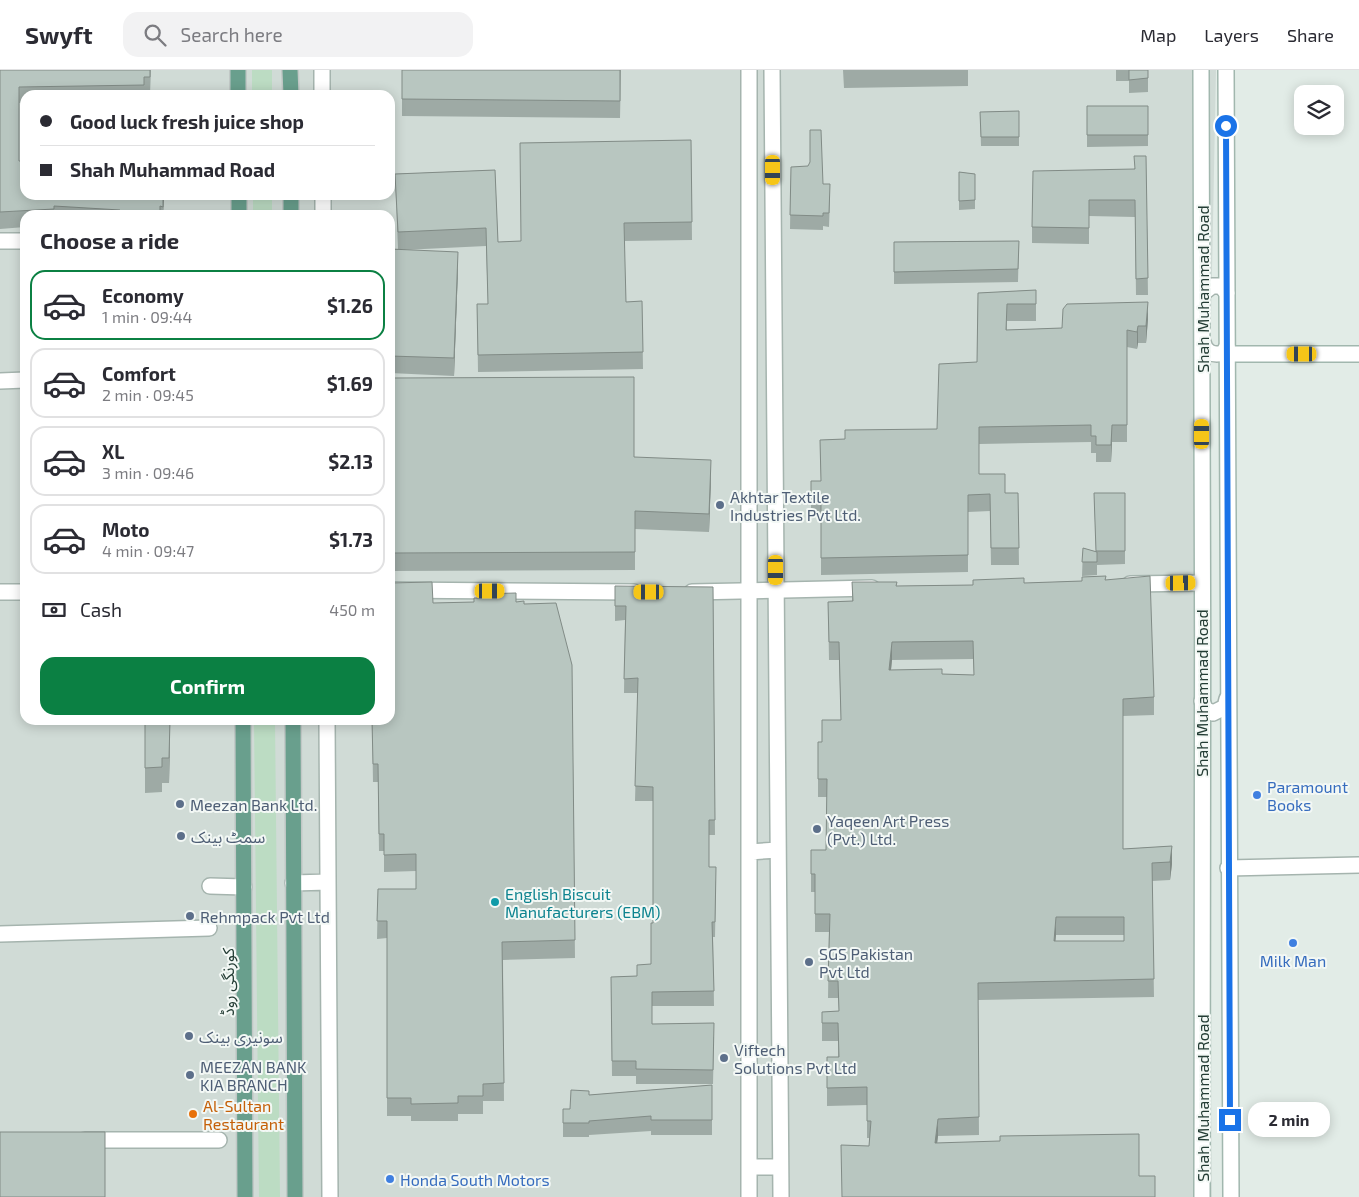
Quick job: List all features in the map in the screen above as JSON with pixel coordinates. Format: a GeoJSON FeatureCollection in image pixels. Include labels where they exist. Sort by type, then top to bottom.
{"type":"FeatureCollection","features":[{"type":"Feature","properties":{"kind":"main road"},"geometry":{"type":"LineString","coordinates":[[238,70],[238,90]]}},
{"type":"Feature","properties":{"kind":"main road"},"geometry":{"type":"LineString","coordinates":[[290,70],[290,90]]}},
{"type":"Feature","properties":{"kind":"main road","name":"کورنگی روڈ"},"geometry":{"type":"LineString","coordinates":[[243,725],[245,1197]]}},
{"type":"Feature","properties":{"kind":"main road"},"geometry":{"type":"LineString","coordinates":[[293,725],[295,1197]]}},
{"type":"Feature","properties":{"kind":"street"},"geometry":{"type":"LineString","coordinates":[[322,70],[322,90]]}},
{"type":"Feature","properties":{"kind":"street"},"geometry":{"type":"LineString","coordinates":[[749,70],[749,1197]]}},
{"type":"Feature","properties":{"kind":"street"},"geometry":{"type":"LineString","coordinates":[[772,70],[781,1197]]}},
{"type":"Feature","properties":{"kind":"street","name":"Shah Muhammad Road"},"geometry":{"type":"LineString","coordinates":[[1201,70],[1203,293],[1201,583],[1202,1197]]}},
{"type":"Feature","properties":{"kind":"street","name":"Shah Muhammad Road"},"geometry":{"type":"LineString","coordinates":[[1226,70],[1227,734],[1231,1197]]}},
{"type":"Feature","properties":{"kind":"street"},"geometry":{"type":"LineString","coordinates":[[0,241],[20,241]]}},
{"type":"Feature","properties":{"kind":"street"},"geometry":{"type":"LineString","coordinates":[[1203,293],[1217,286],[1221,286],[1227,293]]}},
{"type":"Feature","properties":{"kind":"street"},"geometry":{"type":"LineString","coordinates":[[1202,342],[1206,350],[1214,354],[1223,353],[1227,350],[1359,354]]}},
{"type":"Feature","properties":{"kind":"street"},"geometry":{"type":"LineString","coordinates":[[0,381],[20,380]]}},
{"type":"Feature","properties":{"kind":"street"},"geometry":{"type":"LineString","coordinates":[[1112,584],[1201,583]]}},
{"type":"Feature","properties":{"kind":"street"},"geometry":{"type":"LineString","coordinates":[[679,592],[885,588]]}},
{"type":"Feature","properties":{"kind":"street"},"geometry":{"type":"LineString","coordinates":[[395,590],[649,592]]}},
{"type":"Feature","properties":{"kind":"street"},"geometry":{"type":"LineString","coordinates":[[0,592],[20,592]]}},
{"type":"Feature","properties":{"kind":"street"},"geometry":{"type":"LineString","coordinates":[[1202,701],[1205,709],[1218,712],[1224,707],[1227,699]]}},
{"type":"Feature","properties":{"kind":"street"},"geometry":{"type":"LineString","coordinates":[[1202,730],[1209,721],[1217,721],[1223,725],[1227,734]]}},
{"type":"Feature","properties":{"kind":"street"},"geometry":{"type":"LineString","coordinates":[[326,725],[330,1197]]}},
{"type":"Feature","properties":{"kind":"street"},"geometry":{"type":"LineString","coordinates":[[749,852],[778,850]]}},
{"type":"Feature","properties":{"kind":"street"},"geometry":{"type":"LineString","coordinates":[[1228,868],[1359,865]]}},
{"type":"Feature","properties":{"kind":"street"},"geometry":{"type":"LineString","coordinates":[[293,883],[328,882]]}},
{"type":"Feature","properties":{"kind":"street"},"geometry":{"type":"LineString","coordinates":[[210,886],[244,887]]}},
{"type":"Feature","properties":{"kind":"street"},"geometry":{"type":"LineString","coordinates":[[0,934],[209,928]]}},
{"type":"Feature","properties":{"kind":"street"},"geometry":{"type":"LineString","coordinates":[[70,1140],[219,1140]]}},
{"type":"Feature","properties":{"kind":"street"},"geometry":{"type":"LineString","coordinates":[[749,1167],[780,1167]]}},
{"type":"Feature","properties":{"kind":"shaded area"},"geometry":{"type":"Polygon","coordinates":[[[0,70],[1216,70],[1205,625],[1212,1197],[0,1197],[0,70]]]}},
{"type":"Feature","properties":{"kind":"green space"},"geometry":{"type":"Polygon","coordinates":[[[252,70],[272,70],[272,90],[252,90],[252,70]]]}},
{"type":"Feature","properties":{"kind":"green space"},"geometry":{"type":"Polygon","coordinates":[[[253,200],[272,200],[272,210],[253,210],[253,200]]]}},
{"type":"Feature","properties":{"kind":"green space"},"geometry":{"type":"Polygon","coordinates":[[[254,725],[275,725],[280,1197],[259,1197],[254,725]]]}},
{"type":"Feature","properties":{"kind":"building"},"geometry":{"type":"Polygon","coordinates":[[[0,70],[150,70],[150,77],[144,77],[144,85],[19,87],[20,200],[163,200],[163,207],[160,206],[160,210],[120,210],[54,206],[54,209],[0,212],[0,70]]]}},
{"type":"Feature","properties":{"kind":"building"},"geometry":{"type":"Polygon","coordinates":[[[402,70],[620,70],[620,101],[402,99],[402,70]]]}},
{"type":"Feature","properties":{"kind":"building"},"geometry":{"type":"Polygon","coordinates":[[[1129,70],[1148,70],[1148,78],[1129,80],[1129,70]]]}},
{"type":"Feature","properties":{"kind":"building"},"geometry":{"type":"Polygon","coordinates":[[[1087,106],[1148,106],[1148,135],[1087,135],[1087,106]]]}},
{"type":"Feature","properties":{"kind":"building"},"geometry":{"type":"Polygon","coordinates":[[[1019,111],[1019,137],[981,137],[980,112],[1019,111]]]}},
{"type":"Feature","properties":{"kind":"building"},"geometry":{"type":"Polygon","coordinates":[[[810,130],[821,130],[823,184],[830,184],[829,213],[823,213],[823,216],[790,215],[791,167],[808,166],[810,162],[810,130]]]}},
{"type":"Feature","properties":{"kind":"building"},"geometry":{"type":"Polygon","coordinates":[[[691,140],[692,222],[624,223],[626,302],[642,301],[643,352],[478,355],[477,304],[488,304],[486,228],[398,232],[395,174],[495,170],[498,242],[521,241],[520,143],[691,140]]]}},
{"type":"Feature","properties":{"kind":"building"},"geometry":{"type":"Polygon","coordinates":[[[1134,156],[1146,156],[1148,278],[1136,279],[1135,200],[1089,200],[1089,228],[1032,227],[1033,171],[1135,169],[1134,156]]]}},
{"type":"Feature","properties":{"kind":"building"},"geometry":{"type":"Polygon","coordinates":[[[959,172],[975,174],[975,200],[959,201],[959,172]]]}},
{"type":"Feature","properties":{"kind":"building"},"geometry":{"type":"Polygon","coordinates":[[[1019,241],[1018,269],[894,272],[894,242],[1019,241]]]}},
{"type":"Feature","properties":{"kind":"building"},"geometry":{"type":"Polygon","coordinates":[[[395,249],[458,252],[454,358],[395,356],[395,249]]]}},
{"type":"Feature","properties":{"kind":"building"},"geometry":{"type":"Polygon","coordinates":[[[1036,290],[1036,304],[1007,304],[1006,330],[1062,328],[1063,309],[1067,304],[1148,302],[1146,326],[1138,326],[1137,332],[1127,330],[1127,425],[1112,425],[1111,445],[1096,445],[1096,436],[1091,436],[1091,425],[979,427],[979,474],[1005,474],[1005,493],[1018,493],[1019,548],[991,548],[990,494],[968,495],[968,555],[821,558],[821,497],[811,498],[811,481],[821,481],[820,440],[845,439],[845,430],[937,429],[939,364],[977,362],[978,293],[1036,290]]]}},
{"type":"Feature","properties":{"kind":"building"},"geometry":{"type":"Polygon","coordinates":[[[634,377],[634,457],[711,460],[709,514],[635,511],[635,552],[395,553],[395,378],[634,377]]]}},
{"type":"Feature","properties":{"kind":"building"},"geometry":{"type":"Polygon","coordinates":[[[1094,493],[1125,493],[1125,551],[1096,551],[1094,493]]]}},
{"type":"Feature","properties":{"kind":"building"},"geometry":{"type":"Polygon","coordinates":[[[1083,548],[1097,552],[1097,562],[1082,562],[1083,548]]]}},
{"type":"Feature","properties":{"kind":"building"},"geometry":{"type":"Polygon","coordinates":[[[1106,576],[1105,580],[1150,576],[1154,697],[1123,699],[1123,849],[1172,846],[1170,862],[1152,863],[1154,979],[978,983],[979,1117],[938,1119],[935,1143],[1000,1141],[1000,1136],[1139,1134],[1139,1176],[1155,1176],[1155,1197],[842,1197],[841,1145],[869,1146],[871,1121],[867,1121],[867,1087],[827,1088],[827,1057],[839,1057],[838,1023],[822,1023],[822,1012],[839,1011],[838,981],[828,981],[830,914],[815,914],[815,874],[811,874],[811,850],[826,850],[827,779],[818,779],[818,742],[822,742],[822,720],[841,720],[839,642],[829,642],[828,602],[853,601],[852,582],[897,582],[896,586],[973,585],[973,580],[1024,578],[1024,583],[1082,581],[1082,577],[1106,576]],[[973,641],[892,642],[889,670],[942,669],[942,674],[974,675],[973,641]],[[1056,917],[1054,941],[1124,941],[1124,917],[1056,917]]]}},
{"type":"Feature","properties":{"kind":"building","name":"English Biscuit Manufacturers (EBM)"},"geometry":{"type":"Polygon","coordinates":[[[432,582],[433,603],[474,602],[474,598],[480,598],[480,594],[516,593],[516,602],[524,601],[524,604],[556,603],[572,665],[575,940],[502,942],[504,1083],[483,1084],[483,1096],[458,1096],[458,1103],[411,1104],[411,1098],[387,1098],[387,921],[377,921],[378,889],[416,889],[416,854],[384,855],[384,834],[379,834],[378,764],[373,764],[372,725],[395,725],[395,583],[432,582]]]}},
{"type":"Feature","properties":{"kind":"building"},"geometry":{"type":"Polygon","coordinates":[[[615,586],[713,587],[715,820],[709,820],[709,867],[716,867],[715,922],[712,922],[714,991],[652,992],[652,1024],[714,1023],[713,1070],[636,1069],[636,1061],[612,1061],[611,977],[637,976],[637,965],[651,964],[651,923],[653,923],[653,787],[635,786],[638,678],[624,679],[626,606],[615,606],[615,586]]]}},
{"type":"Feature","properties":{"kind":"building"},"geometry":{"type":"Polygon","coordinates":[[[145,725],[170,725],[169,758],[162,758],[162,767],[145,768],[145,725]]]}},
{"type":"Feature","properties":{"kind":"building"},"geometry":{"type":"Polygon","coordinates":[[[712,1085],[712,1120],[651,1120],[651,1116],[589,1121],[589,1123],[563,1123],[563,1109],[570,1109],[571,1090],[589,1091],[589,1095],[712,1085]]]}},
{"type":"Feature","properties":{"kind":"building"},"geometry":{"type":"Polygon","coordinates":[[[0,1132],[105,1132],[105,1197],[0,1197],[0,1132]]]}},
{"type":"Feature","properties":{"kind":"place","name":"Akhtar Textile Industries Pvt Ltd."},"geometry":{"type":"Point","coordinates":[720,505]}},
{"type":"Feature","properties":{"kind":"place","name":"Paramount Books"},"geometry":{"type":"Point","coordinates":[1257,795]}},
{"type":"Feature","properties":{"kind":"place","name":"Meezan Bank Ltd."},"geometry":{"type":"Point","coordinates":[180,804]}},
{"type":"Feature","properties":{"kind":"place","name":"Yaqeen Art Press (Pvt.) Ltd."},"geometry":{"type":"Point","coordinates":[817,829]}},
{"type":"Feature","properties":{"kind":"place","name":"سمٹ بینک"},"geometry":{"type":"Point","coordinates":[181,836]}},
{"type":"Feature","properties":{"kind":"place","name":"English Biscuit Manufacturers (EBM)"},"geometry":{"type":"Point","coordinates":[495,902]}},
{"type":"Feature","properties":{"kind":"place","name":"Rehmpack Pvt Ltd"},"geometry":{"type":"Point","coordinates":[190,916]}},
{"type":"Feature","properties":{"kind":"place","name":"Milk Man"},"geometry":{"type":"Point","coordinates":[1293,943]}},
{"type":"Feature","properties":{"kind":"place","name":"SGS Pakistan Pvt Ltd"},"geometry":{"type":"Point","coordinates":[809,962]}},
{"type":"Feature","properties":{"kind":"place","name":"سونیری بینک"},"geometry":{"type":"Point","coordinates":[189,1036]}},
{"type":"Feature","properties":{"kind":"place","name":"Viftech Solutions Pvt Ltd"},"geometry":{"type":"Point","coordinates":[724,1058]}},
{"type":"Feature","properties":{"kind":"place","name":"MEEZAN BANK KIA BRANCH"},"geometry":{"type":"Point","coordinates":[190,1075]}},
{"type":"Feature","properties":{"kind":"place","name":"Al-Sultan Restaurant"},"geometry":{"type":"Point","coordinates":[193,1114]}},
{"type":"Feature","properties":{"kind":"place","name":"Honda South Motors"},"geometry":{"type":"Point","coordinates":[390,1179]}},
{"type":"Feature","properties":{"kind":"route"},"geometry":{"type":"LineString","coordinates":[[1226,126],[1230,1120]]}}]}
